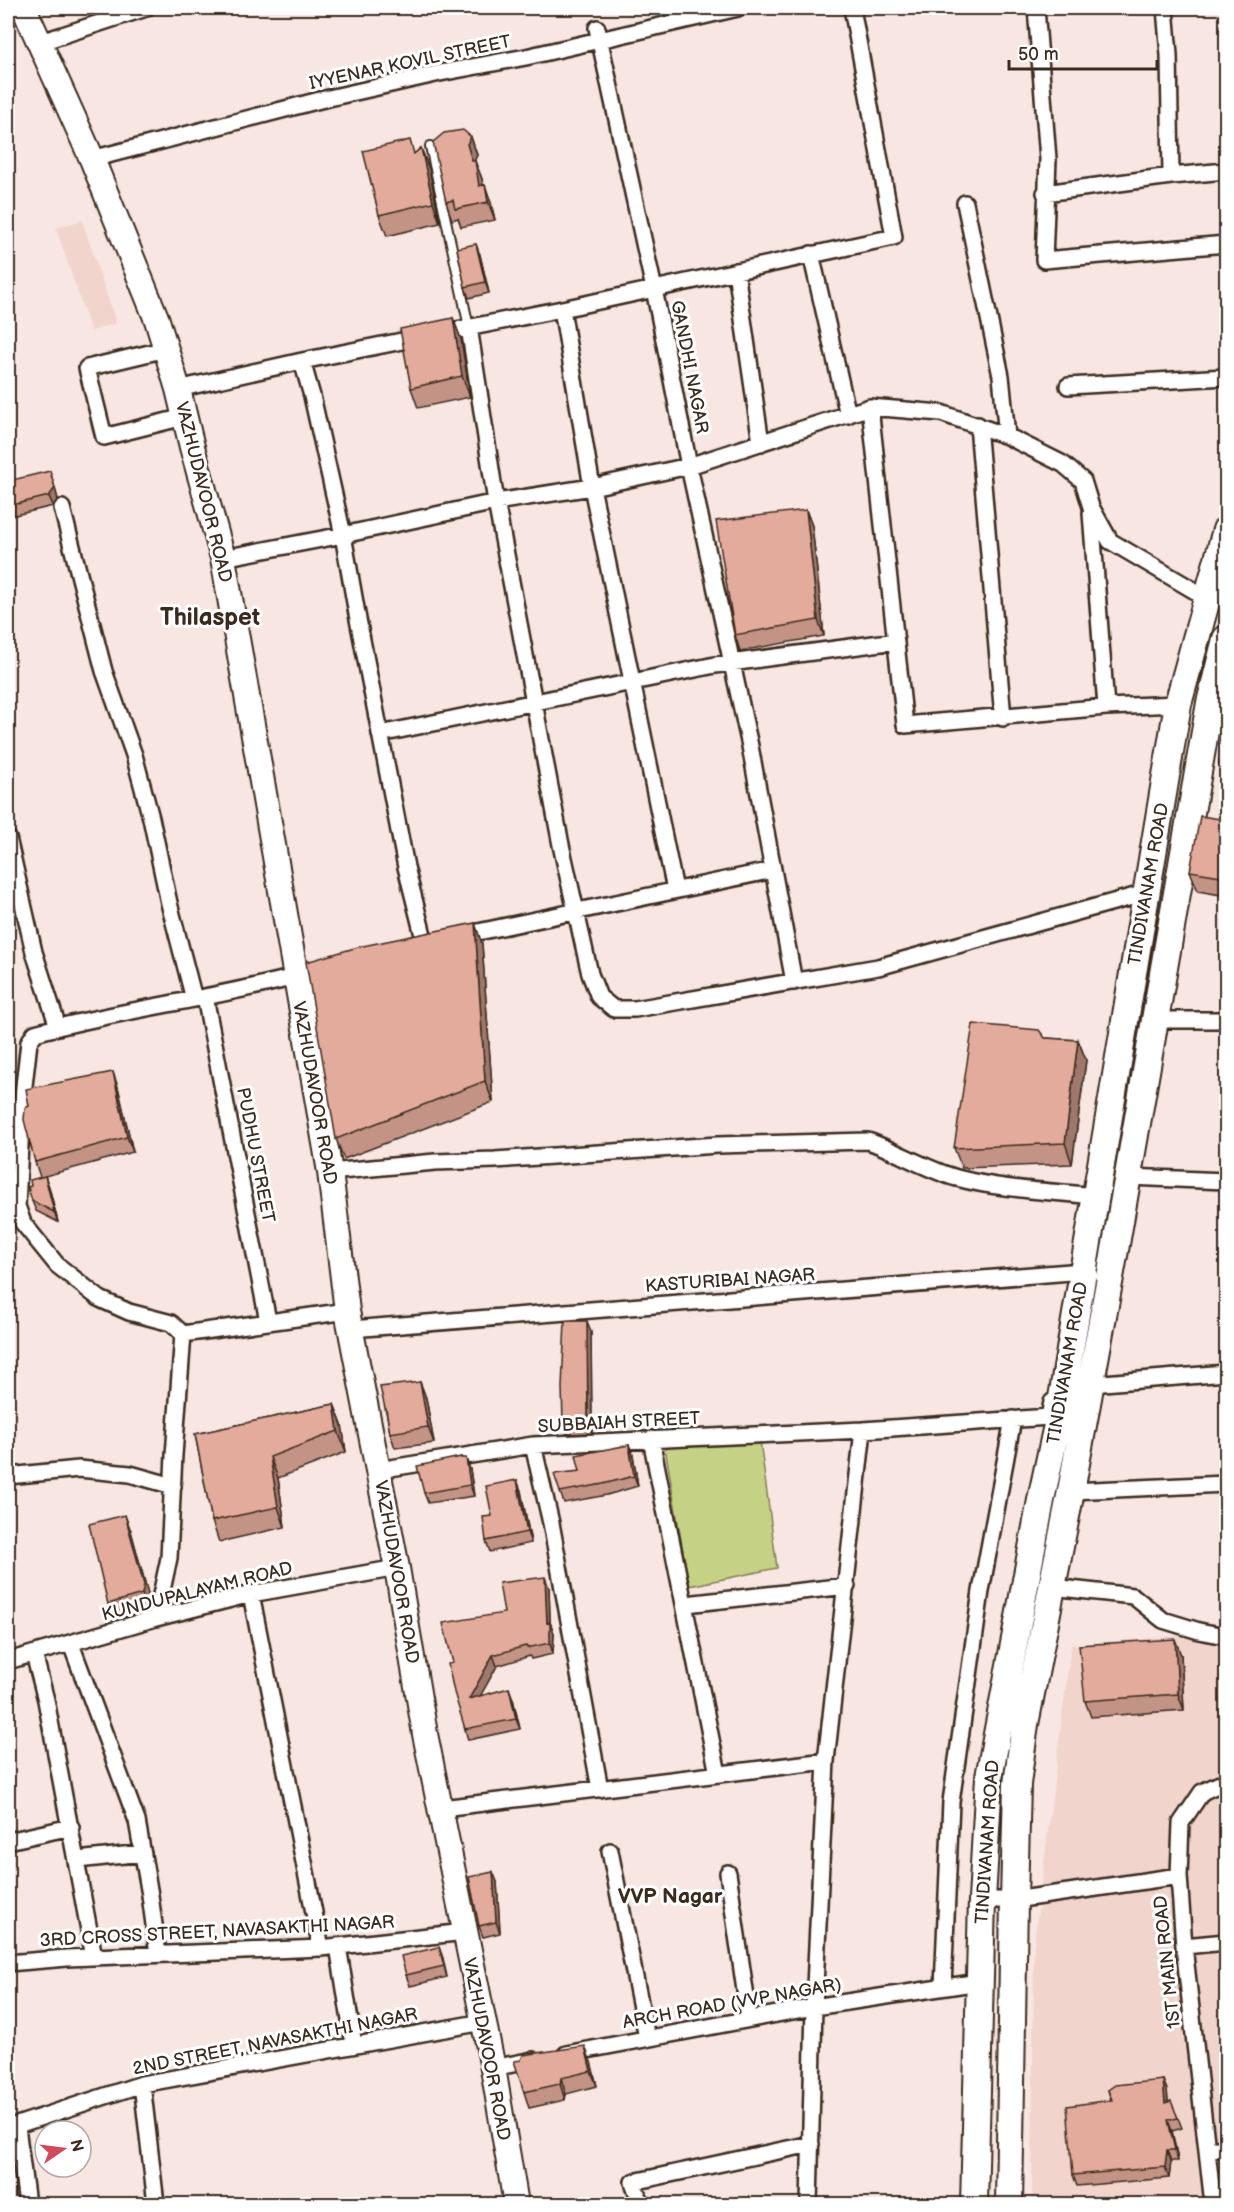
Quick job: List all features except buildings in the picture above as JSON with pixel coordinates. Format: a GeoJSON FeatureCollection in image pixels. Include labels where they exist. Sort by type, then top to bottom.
{"type":"FeatureCollection","features":[{"type":"Feature","properties":{"kind":"highway","name":"TINDIVANAM ROAD"},"geometry":{"type":"LineString","coordinates":[[974,2205],[979,1982],[989,1777],[1059,1416],[1079,1272],[1095,1196],[1178,704],[1227,530]]}},
{"type":"Feature","properties":{"kind":"highway"},"geometry":{"type":"LineString","coordinates":[[1009,2205],[1017,1784],[1025,1724],[1091,1384],[1156,1020],[1198,822],[1210,703],[1225,648]]}},
{"type":"Feature","properties":{"kind":"main road","name":"VAZHUDAVOOR ROAD"},"geometry":{"type":"LineString","coordinates":[[24,8],[92,159],[157,320],[223,558],[305,974],[349,1320],[398,1568],[425,1734],[442,1808],[493,2068],[516,2205]]}},
{"type":"Feature","properties":{"kind":"street"},"geometry":{"type":"LineString","coordinates":[[8,12],[24,8]]}},
{"type":"Feature","properties":{"kind":"street"},"geometry":{"type":"LineString","coordinates":[[41,42],[146,8]]}},
{"type":"Feature","properties":{"kind":"street","name":"IYYENAR KOVIL STREET"},"geometry":{"type":"LineString","coordinates":[[92,159],[320,100],[599,34],[737,8]]}},
{"type":"Feature","properties":{"kind":"street"},"geometry":{"type":"LineString","coordinates":[[599,34],[654,289],[894,237],[852,8]]}},
{"type":"Feature","properties":{"kind":"street"},"geometry":{"type":"LineString","coordinates":[[1036,8],[1048,159],[1044,260],[1227,244]]}},
{"type":"Feature","properties":{"kind":"street"},"geometry":{"type":"LineString","coordinates":[[1165,8],[1169,55],[1172,176]]}},
{"type":"Feature","properties":{"kind":"street"},"geometry":{"type":"LineString","coordinates":[[1046,193],[1227,171]]}},
{"type":"Feature","properties":{"kind":"street"},"geometry":{"type":"LineString","coordinates":[[965,203],[1001,376],[1007,436]]}},
{"type":"Feature","properties":{"kind":"street"},"geometry":{"type":"LineString","coordinates":[[811,254],[848,415]]}},
{"type":"Feature","properties":{"kind":"street"},"geometry":{"type":"LineString","coordinates":[[736,271],[761,443]]}},
{"type":"Feature","properties":{"kind":"street","name":"GANDHI NAGAR"},"geometry":{"type":"LineString","coordinates":[[178,389],[302,361],[654,289],[794,982]]}},
{"type":"Feature","properties":{"kind":"street"},"geometry":{"type":"LineString","coordinates":[[562,309],[592,487],[675,890]]}},
{"type":"Feature","properties":{"kind":"street"},"geometry":{"type":"LineString","coordinates":[[469,327],[496,502],[561,845],[591,974],[599,997],[614,1009],[634,1009],[878,967],[1146,893]]}},
{"type":"Feature","properties":{"kind":"street"},"geometry":{"type":"LineString","coordinates":[[166,349],[87,368],[104,437],[184,417]]}},
{"type":"Feature","properties":{"kind":"street"},"geometry":{"type":"LineString","coordinates":[[302,361],[343,535],[406,867],[435,941]]}},
{"type":"Feature","properties":{"kind":"street"},"geometry":{"type":"LineString","coordinates":[[1068,386],[1227,377]]}},
{"type":"Feature","properties":{"kind":"street"},"geometry":{"type":"LineString","coordinates":[[870,407],[904,725],[1003,718],[1106,707],[1178,704]]}},
{"type":"Feature","properties":{"kind":"street"},"geometry":{"type":"LineString","coordinates":[[223,558],[496,502],[592,487],[689,466],[870,407],[941,413],[1007,436],[1063,464],[1083,481],[1091,507],[1110,541],[1207,598]]}},
{"type":"Feature","properties":{"kind":"street"},"geometry":{"type":"LineString","coordinates":[[978,425],[1003,718]]}},
{"type":"Feature","properties":{"kind":"street"},"geometry":{"type":"LineString","coordinates":[[1091,507],[1106,707]]}},
{"type":"Feature","properties":{"kind":"street","name":"PUDHU STREET"},"geometry":{"type":"LineString","coordinates":[[62,508],[104,671],[134,755],[151,818],[169,903],[200,998],[268,1321]]}},
{"type":"Feature","properties":{"kind":"street"},"geometry":{"type":"LineString","coordinates":[[380,734],[731,663],[896,640]]}},
{"type":"Feature","properties":{"kind":"street"},"geometry":{"type":"LineString","coordinates":[[8,838],[34,952],[58,1027]]}},
{"type":"Feature","properties":{"kind":"street"},"geometry":{"type":"LineString","coordinates":[[406,948],[576,910],[773,870]]}},
{"type":"Feature","properties":{"kind":"street"},"geometry":{"type":"LineString","coordinates":[[156,1618],[169,1558],[183,1334],[171,1323],[129,1312],[100,1299],[57,1265],[12,1207],[29,1042],[35,1033],[58,1027],[305,974]]}},
{"type":"Feature","properties":{"kind":"street"},"geometry":{"type":"LineString","coordinates":[[1156,1020],[1227,1020]]}},
{"type":"Feature","properties":{"kind":"street"},"geometry":{"type":"LineString","coordinates":[[330,1172],[435,1162],[718,1145],[868,1141],[954,1178],[1095,1196]]}},
{"type":"Feature","properties":{"kind":"street"},"geometry":{"type":"LineString","coordinates":[[1128,1177],[1227,1181]]}},
{"type":"Feature","properties":{"kind":"street","name":"KASTURIBAI NAGAR"},"geometry":{"type":"LineString","coordinates":[[183,1334],[268,1321],[349,1320],[1079,1272],[1109,1281]]}},
{"type":"Feature","properties":{"kind":"street","name":"SUBBAIAH STREET"},"geometry":{"type":"LineString","coordinates":[[378,1470],[533,1445],[863,1430],[1049,1417],[1079,1272]]}},
{"type":"Feature","properties":{"kind":"street"},"geometry":{"type":"LineString","coordinates":[[1091,1384],[1227,1373]]}},
{"type":"Feature","properties":{"kind":"street"},"geometry":{"type":"LineString","coordinates":[[943,1988],[951,1802],[978,1614],[1013,1419]]}},
{"type":"Feature","properties":{"kind":"street"},"geometry":{"type":"LineString","coordinates":[[809,2205],[814,2007],[826,1761],[863,1430]]}},
{"type":"Feature","properties":{"kind":"street"},"geometry":{"type":"LineString","coordinates":[[651,1439],[686,1604],[718,1774]]}},
{"type":"Feature","properties":{"kind":"street"},"geometry":{"type":"LineString","coordinates":[[533,1445],[551,1523],[600,1789]]}},
{"type":"Feature","properties":{"kind":"street"},"geometry":{"type":"LineString","coordinates":[[8,1476],[79,1469],[130,1474],[173,1486]]}},
{"type":"Feature","properties":{"kind":"street"},"geometry":{"type":"LineString","coordinates":[[1071,1491],[1227,1484]]}},
{"type":"Feature","properties":{"kind":"street","name":"KUNDUPALAYAM ROAD"},"geometry":{"type":"LineString","coordinates":[[8,1661],[156,1618],[251,1594],[398,1568]]}},
{"type":"Feature","properties":{"kind":"street"},"geometry":{"type":"LineString","coordinates":[[686,1604],[847,1586]]}},
{"type":"Feature","properties":{"kind":"street"},"geometry":{"type":"LineString","coordinates":[[1052,1587],[1133,1596],[1163,1620],[1199,1631],[1227,1636]]}},
{"type":"Feature","properties":{"kind":"street"},"geometry":{"type":"LineString","coordinates":[[251,1594],[321,1948]]}},
{"type":"Feature","properties":{"kind":"street"},"geometry":{"type":"LineString","coordinates":[[71,1644],[137,1821],[158,1954]]}},
{"type":"Feature","properties":{"kind":"street"},"geometry":{"type":"LineString","coordinates":[[34,1654],[46,1700],[94,1957]]}},
{"type":"Feature","properties":{"kind":"street"},"geometry":{"type":"LineString","coordinates":[[442,1808],[826,1761]]}},
{"type":"Feature","properties":{"kind":"street"},"geometry":{"type":"LineString","coordinates":[[1179,1876],[1181,1822],[1202,1792],[1227,1781]]}},
{"type":"Feature","properties":{"kind":"street"},"geometry":{"type":"LineString","coordinates":[[8,1841],[70,1827]]}},
{"type":"Feature","properties":{"kind":"street"},"geometry":{"type":"LineString","coordinates":[[610,1851],[647,2038]]}},
{"type":"Feature","properties":{"kind":"street"},"geometry":{"type":"LineString","coordinates":[[76,1860],[143,1853]]}},
{"type":"Feature","properties":{"kind":"street"},"geometry":{"type":"LineString","coordinates":[[728,1873],[749,2019]]}},
{"type":"Feature","properties":{"kind":"street","name":"1ST MAIN ROAD"},"geometry":{"type":"LineString","coordinates":[[982,1900],[1014,1900],[1179,1876],[1184,1946],[1213,2205]]}},
{"type":"Feature","properties":{"kind":"street","name":"3RD CROSS STREET, NAVASAKTHI NAGAR"},"geometry":{"type":"LineString","coordinates":[[8,1963],[94,1957],[321,1948],[465,1932]]}},
{"type":"Feature","properties":{"kind":"street"},"geometry":{"type":"LineString","coordinates":[[1184,1946],[1227,1941]]}},
{"type":"Feature","properties":{"kind":"street"},"geometry":{"type":"LineString","coordinates":[[338,1946],[354,2045]]}},
{"type":"Feature","properties":{"kind":"street","name":"ARCH ROAD (VVP NAGAR)"},"geometry":{"type":"LineString","coordinates":[[493,2068],[814,2007],[979,1982]]}},
{"type":"Feature","properties":{"kind":"street","name":"2ND STREET, NAVASAKTHI NAGAR"},"geometry":{"type":"LineString","coordinates":[[12,2127],[142,2084],[483,2022]]}},
{"type":"Feature","properties":{"kind":"street"},"geometry":{"type":"LineString","coordinates":[[142,2084],[156,2205]]}},
{"type":"Feature","properties":{"kind":"street"},"geometry":{"type":"LineString","coordinates":[[12,2127],[27,2205]]}},
{"type":"Feature","properties":{"kind":"street"},"geometry":{"type":"LineString","coordinates":[[640,2205],[633,2182],[811,2144]]}},
{"type":"Feature","properties":{"kind":"street"},"geometry":{"type":"LineString","coordinates":[[1208,2150],[1227,2148]]}},
{"type":"Feature","properties":{"kind":"lane"},"geometry":{"type":"LineString","coordinates":[[430,146],[469,327]]}},
{"type":"Feature","properties":{"kind":"shaded area"},"geometry":{"type":"Polygon","coordinates":[[[82,220],[116,323],[91,331],[56,228],[82,220]]]}},
{"type":"Feature","properties":{"kind":"shaded area"},"geometry":{"type":"Polygon","coordinates":[[[1226,1632],[1226,2204],[1032,2204],[1034,1945],[1071,1645],[1226,1632]]]}},
{"type":"Feature","properties":{"kind":"green space"},"geometry":{"type":"Polygon","coordinates":[[[760,1441],[777,1568],[689,1586],[665,1448],[760,1441]]]}},
{"type":"Feature","properties":{"kind":"district","name":"Thilaspet"},"geometry":{"type":"Point","coordinates":[210,617]}},
{"type":"Feature","properties":{"kind":"district","name":"VVP Nagar"},"geometry":{"type":"Point","coordinates":[670,1896]}}]}
